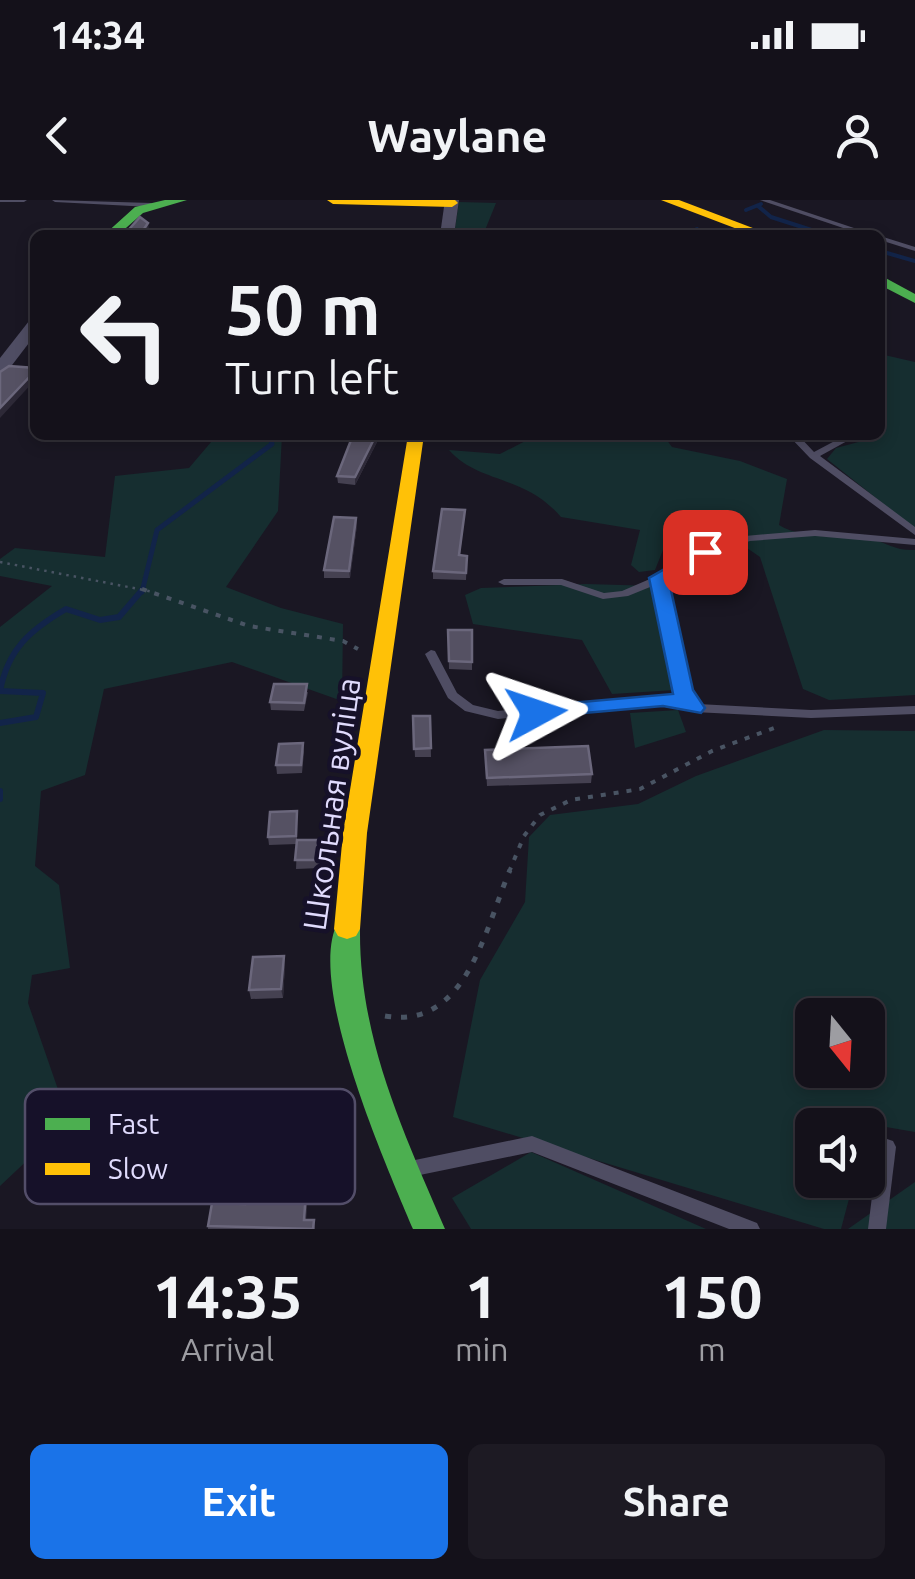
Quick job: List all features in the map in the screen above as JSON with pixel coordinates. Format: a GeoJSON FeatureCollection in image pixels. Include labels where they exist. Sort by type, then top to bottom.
{"type":"FeatureCollection","features":[{"type":"Feature","properties":{"kind":"street"},"geometry":{"type":"LineString","coordinates":[[115,230],[142,202],[180,200]]}},
{"type":"Feature","properties":{"kind":"street"},"geometry":{"type":"LineString","coordinates":[[333,200],[452,202],[448,230]]}},
{"type":"Feature","properties":{"kind":"street"},"geometry":{"type":"LineString","coordinates":[[668,200],[750,230]]}},
{"type":"Feature","properties":{"kind":"street"},"geometry":{"type":"LineString","coordinates":[[885,280],[914,298]]}},
{"type":"Feature","properties":{"kind":"street"},"geometry":{"type":"LineString","coordinates":[[0,368],[30,330]]}},
{"type":"Feature","properties":{"kind":"street","name":"Школьная вуліца"},"geometry":{"type":"LineString","coordinates":[[415,440],[384,664],[371,720],[344,959],[373,1092],[402,1171],[429,1229]]}},
{"type":"Feature","properties":{"kind":"lane"},"geometry":{"type":"LineString","coordinates":[[0,200],[24,200]]}},
{"type":"Feature","properties":{"kind":"lane"},"geometry":{"type":"LineString","coordinates":[[55,200],[142,202]]}},
{"type":"Feature","properties":{"kind":"lane"},"geometry":{"type":"LineString","coordinates":[[763,200],[856,230]]}},
{"type":"Feature","properties":{"kind":"lane"},"geometry":{"type":"LineString","coordinates":[[885,240],[915,250]]}},
{"type":"Feature","properties":{"kind":"lane"},"geometry":{"type":"LineString","coordinates":[[798,440],[813,456],[915,532]]}},
{"type":"Feature","properties":{"kind":"lane"},"geometry":{"type":"LineString","coordinates":[[813,456],[843,440]]}},
{"type":"Feature","properties":{"kind":"lane"},"geometry":{"type":"LineString","coordinates":[[504,582],[562,582],[603,596],[624,594],[684,568],[705,552],[749,538],[814,533],[915,542]]}},
{"type":"Feature","properties":{"kind":"lane"},"geometry":{"type":"LineString","coordinates":[[659,578],[682,690],[694,708]]}},
{"type":"Feature","properties":{"kind":"lane"},"geometry":{"type":"LineString","coordinates":[[431,654],[452,695],[470,708],[498,715],[664,699],[694,708],[811,714],[915,710]]}},
{"type":"Feature","properties":{"kind":"lane"},"geometry":{"type":"LineString","coordinates":[[402,1171],[532,1144],[751,1229]]}},
{"type":"Feature","properties":{"kind":"lane"},"geometry":{"type":"LineString","coordinates":[[877,1229],[887,1147]]}},
{"type":"Feature","properties":{"kind":"path"},"geometry":{"type":"LineString","coordinates":[[0,562],[160,593],[249,626],[343,641],[384,664]]}},
{"type":"Feature","properties":{"kind":"path"},"geometry":{"type":"LineString","coordinates":[[351,1002],[399,1019],[435,1013],[448,1004],[461,985],[524,836],[554,805],[640,789],[712,751],[778,726]]}},
{"type":"Feature","properties":{"kind":"green space"},"geometry":{"type":"Polygon","coordinates":[[[459,202],[496,203],[485,230],[455,230],[459,202]]]}},
{"type":"Feature","properties":{"kind":"green space"},"geometry":{"type":"Polygon","coordinates":[[[885,355],[915,362],[915,529],[827,459],[836,448],[866,440],[885,440],[885,355]]]}},
{"type":"Feature","properties":{"kind":"green space"},"geometry":{"type":"Polygon","coordinates":[[[213,440],[282,440],[278,511],[226,587],[281,608],[343,624],[342,701],[232,662],[104,689],[85,775],[41,791],[35,866],[59,885],[70,968],[32,975],[28,1003],[58,1089],[25,1089],[25,1162],[0,1186],[0,627],[52,586],[0,576],[0,559],[15,548],[105,557],[115,476],[189,468],[213,440]]]}},
{"type":"Feature","properties":{"kind":"green space"},"geometry":{"type":"Polygon","coordinates":[[[527,440],[667,440],[672,447],[740,461],[787,479],[779,525],[790,530],[859,537],[915,550],[915,695],[829,700],[803,689],[760,557],[744,546],[740,535],[690,524],[671,530],[655,570],[639,572],[631,565],[640,530],[561,517],[532,493],[474,469],[449,450],[500,454],[527,440]]]}},
{"type":"Feature","properties":{"kind":"green space"},"geometry":{"type":"Polygon","coordinates":[[[656,586],[675,690],[612,694],[582,640],[473,624],[465,595],[481,588],[656,586]]]}},
{"type":"Feature","properties":{"kind":"green space"},"geometry":{"type":"Polygon","coordinates":[[[678,710],[686,732],[635,748],[630,713],[678,710]]]}},
{"type":"Feature","properties":{"kind":"green space"},"geometry":{"type":"Polygon","coordinates":[[[824,730],[915,731],[915,1132],[885,1127],[885,1108],[795,1108],[795,1198],[849,1198],[841,1229],[824,1229],[453,1117],[480,980],[525,902],[529,837],[550,815],[638,804],[696,776],[824,730]]]}},
{"type":"Feature","properties":{"kind":"green space"},"geometry":{"type":"Polygon","coordinates":[[[531,1152],[706,1229],[471,1229],[452,1198],[531,1152]]]}},
{"type":"Feature","properties":{"kind":"green space"},"geometry":{"type":"Polygon","coordinates":[[[915,1182],[915,1229],[848,1229],[915,1182]]]}},
{"type":"Feature","properties":{"kind":"building"},"geometry":{"type":"Polygon","coordinates":[[[140,217],[148,223],[143,230],[128,230],[140,217]]]}},
{"type":"Feature","properties":{"kind":"building"},"geometry":{"type":"Polygon","coordinates":[[[9,366],[30,368],[30,376],[0,408],[0,372],[9,366]]]}},
{"type":"Feature","properties":{"kind":"building"},"geometry":{"type":"Polygon","coordinates":[[[351,440],[374,440],[355,477],[337,476],[351,440]]]}},
{"type":"Feature","properties":{"kind":"building"},"geometry":{"type":"Polygon","coordinates":[[[442,509],[465,510],[459,555],[467,556],[466,573],[433,571],[442,509]]]}},
{"type":"Feature","properties":{"kind":"building"},"geometry":{"type":"Polygon","coordinates":[[[334,517],[356,518],[349,571],[324,570],[334,517]]]}},
{"type":"Feature","properties":{"kind":"building"},"geometry":{"type":"Polygon","coordinates":[[[448,630],[472,630],[472,662],[449,661],[448,630]]]}},
{"type":"Feature","properties":{"kind":"building"},"geometry":{"type":"Polygon","coordinates":[[[274,684],[307,684],[304,703],[270,702],[274,684]]]}},
{"type":"Feature","properties":{"kind":"building"},"geometry":{"type":"Polygon","coordinates":[[[413,716],[430,716],[431,748],[414,749],[413,716]]]}},
{"type":"Feature","properties":{"kind":"building"},"geometry":{"type":"Polygon","coordinates":[[[303,743],[301,765],[276,765],[279,744],[303,743]]]}},
{"type":"Feature","properties":{"kind":"building"},"geometry":{"type":"Polygon","coordinates":[[[588,746],[592,774],[487,778],[485,750],[588,746]]]}},
{"type":"Feature","properties":{"kind":"building"},"geometry":{"type":"Polygon","coordinates":[[[297,811],[296,836],[268,837],[270,812],[297,811]]]}},
{"type":"Feature","properties":{"kind":"building"},"geometry":{"type":"Polygon","coordinates":[[[297,840],[320,840],[319,860],[295,860],[297,840]]]}},
{"type":"Feature","properties":{"kind":"building"},"geometry":{"type":"Polygon","coordinates":[[[284,956],[281,989],[249,990],[253,957],[284,956]]]}},
{"type":"Feature","properties":{"kind":"building"},"geometry":{"type":"Polygon","coordinates":[[[212,1204],[305,1204],[304,1220],[314,1220],[313,1229],[208,1226],[212,1204]]]}},
{"type":"Feature","properties":{"kind":"waterway"},"geometry":{"type":"LineString","coordinates":[[746,210],[761,204]]}},
{"type":"Feature","properties":{"kind":"waterway"},"geometry":{"type":"LineString","coordinates":[[758,206],[771,217],[811,230]]}},
{"type":"Feature","properties":{"kind":"waterway"},"geometry":{"type":"LineString","coordinates":[[885,252],[915,261]]}},
{"type":"Feature","properties":{"kind":"waterway"},"geometry":{"type":"LineString","coordinates":[[143,589],[157,530],[272,444],[271,440]]}},
{"type":"Feature","properties":{"kind":"waterway"},"geometry":{"type":"LineString","coordinates":[[0,723],[36,717],[43,693],[0,691],[9,663],[31,633],[66,609],[100,620],[119,617],[143,589]]}},
{"type":"Feature","properties":{"kind":"waterway"},"geometry":{"type":"LineString","coordinates":[[0,791],[0,799]]}},
{"type":"Feature","properties":{"kind":"traffic: fast"},"geometry":{"type":"LineString","coordinates":[[116,230],[139,210],[181,200]]}},
{"type":"Feature","properties":{"kind":"traffic: fast"},"geometry":{"type":"LineString","coordinates":[[885,282],[913,299]]}},
{"type":"Feature","properties":{"kind":"traffic: fast"},"geometry":{"type":"LineString","coordinates":[[347,929],[350,1007],[359,1045],[384,1120],[429,1229]]}},
{"type":"Feature","properties":{"kind":"traffic: slow"},"geometry":{"type":"LineString","coordinates":[[333,200],[452,203]]}},
{"type":"Feature","properties":{"kind":"traffic: slow"},"geometry":{"type":"LineString","coordinates":[[667,200],[751,230]]}},
{"type":"Feature","properties":{"kind":"traffic: slow"},"geometry":{"type":"LineString","coordinates":[[347,929],[355,833],[415,440]]}},
{"type":"Feature","properties":{"kind":"route"},"geometry":{"type":"LineString","coordinates":[[536,713],[664,699],[694,708],[682,690],[659,578],[684,568],[705,552]]}}]}
